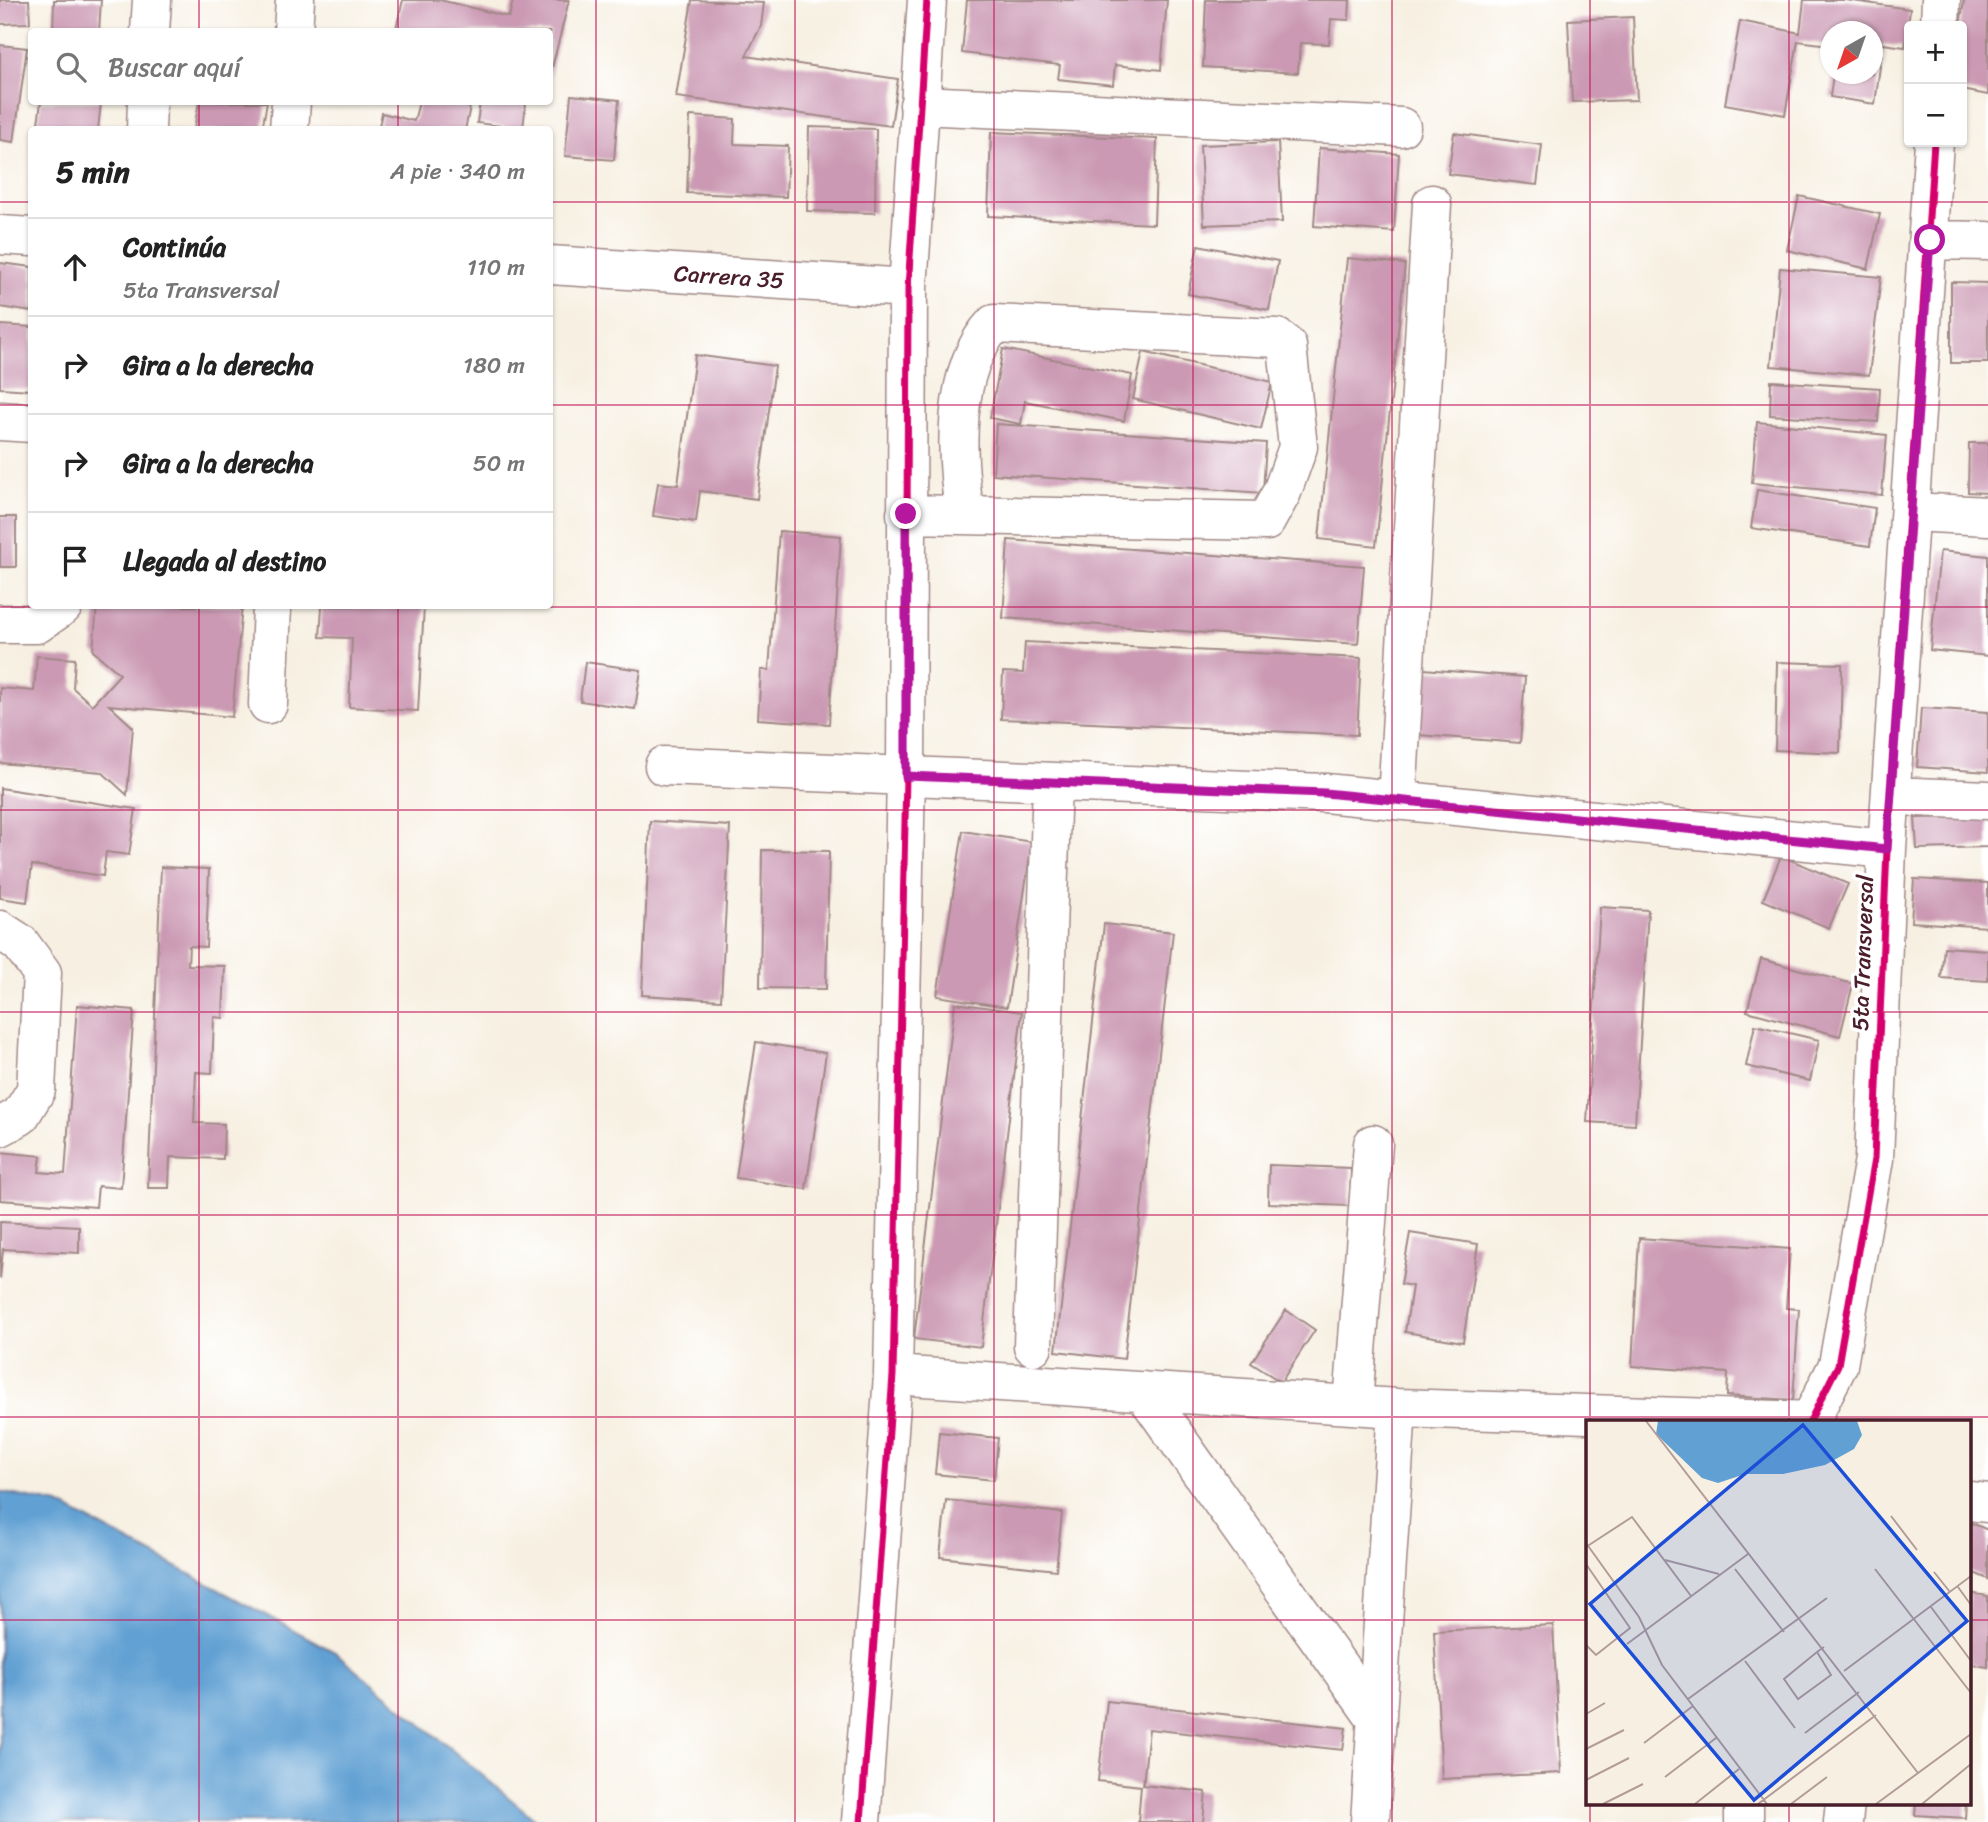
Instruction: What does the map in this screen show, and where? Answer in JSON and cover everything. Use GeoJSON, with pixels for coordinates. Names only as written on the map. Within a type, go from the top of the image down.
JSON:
{"type":"FeatureCollection","features":[{"type":"Feature","properties":{"kind":"street"},"geometry":{"type":"LineString","coordinates":[[150,28],[152,0]]}},
{"type":"Feature","properties":{"kind":"street"},"geometry":{"type":"LineString","coordinates":[[293,28],[295,0]]}},
{"type":"Feature","properties":{"kind":"street"},"geometry":{"type":"LineString","coordinates":[[861,1822],[893,1375],[906,776],[908,288],[926,0]]}},
{"type":"Feature","properties":{"kind":"street"},"geometry":{"type":"LineString","coordinates":[[1940,21],[1941,0]]}},
{"type":"Feature","properties":{"kind":"street"},"geometry":{"type":"LineString","coordinates":[[145,126],[147,105]]}},
{"type":"Feature","properties":{"kind":"street"},"geometry":{"type":"LineString","coordinates":[[289,126],[290,105]]}},
{"type":"Feature","properties":{"kind":"street"},"geometry":{"type":"LineString","coordinates":[[919,105],[1401,127]]}},
{"type":"Feature","properties":{"kind":"street","name":"5ta Transversal"},"geometry":{"type":"LineString","coordinates":[[1812,1420],[1838,1365],[1874,1159],[1887,849],[1930,240],[1934,147]]}},
{"type":"Feature","properties":{"kind":"street"},"geometry":{"type":"LineString","coordinates":[[1396,800],[1432,204]]}},
{"type":"Feature","properties":{"kind":"street"},"geometry":{"type":"LineString","coordinates":[[0,236],[28,237]]}},
{"type":"Feature","properties":{"kind":"street"},"geometry":{"type":"LineString","coordinates":[[1930,240],[1988,241]]}},
{"type":"Feature","properties":{"kind":"street","name":"Carrera 35"},"geometry":{"type":"LineString","coordinates":[[553,265],[908,288]]}},
{"type":"Feature","properties":{"kind":"street"},"geometry":{"type":"LineString","coordinates":[[906,514],[1266,522],[1282,492],[1298,447],[1287,346],[1277,338],[994,324],[978,341],[962,396],[960,484],[965,515]]}},
{"type":"Feature","properties":{"kind":"street"},"geometry":{"type":"LineString","coordinates":[[0,421],[28,424]]}},
{"type":"Feature","properties":{"kind":"street"},"geometry":{"type":"LineString","coordinates":[[1910,512],[1988,516]]}},
{"type":"Feature","properties":{"kind":"street"},"geometry":{"type":"LineString","coordinates":[[0,624],[37,624],[48,619],[59,609]]}},
{"type":"Feature","properties":{"kind":"street"},"geometry":{"type":"LineString","coordinates":[[268,704],[272,609]]}},
{"type":"Feature","properties":{"kind":"street"},"geometry":{"type":"LineString","coordinates":[[664,766],[1325,793],[1887,849]]}},
{"type":"Feature","properties":{"kind":"street"},"geometry":{"type":"LineString","coordinates":[[1033,1346],[1052,782]]}},
{"type":"Feature","properties":{"kind":"street"},"geometry":{"type":"LineString","coordinates":[[1891,796],[1988,800]]}},
{"type":"Feature","properties":{"kind":"street"},"geometry":{"type":"LineString","coordinates":[[0,930],[20,943],[42,973],[36,1090],[20,1116],[0,1127]]}},
{"type":"Feature","properties":{"kind":"street"},"geometry":{"type":"LineString","coordinates":[[1353,1404],[1373,1144]]}},
{"type":"Feature","properties":{"kind":"street"},"geometry":{"type":"LineString","coordinates":[[893,1375],[1397,1408],[1780,1420]]}},
{"type":"Feature","properties":{"kind":"street"},"geometry":{"type":"LineString","coordinates":[[1143,1391],[1377,1720]]}},
{"type":"Feature","properties":{"kind":"street"},"geometry":{"type":"LineString","coordinates":[[1370,1822],[1397,1408]]}},
{"type":"Feature","properties":{"kind":"street"},"geometry":{"type":"LineString","coordinates":[[1970,1501],[1988,1503]]}},
{"type":"Feature","properties":{"kind":"street"},"geometry":{"type":"LineString","coordinates":[[1744,1822],[1745,1804]]}},
{"type":"Feature","properties":{"kind":"street"},"geometry":{"type":"LineString","coordinates":[[1843,1822],[1845,1804]]}},
{"type":"Feature","properties":{"kind":"water"},"geometry":{"type":"Polygon","coordinates":[[[0,1492],[59,1504],[335,1652],[538,1822],[0,1822],[0,1492]]]}},
{"type":"Feature","properties":{"kind":"building"},"geometry":{"type":"Polygon","coordinates":[[[0,0],[29,0],[30,23],[0,24],[0,0]]]}},
{"type":"Feature","properties":{"kind":"building"},"geometry":{"type":"Polygon","coordinates":[[[54,0],[101,0],[99,28],[53,28],[54,0]]]}},
{"type":"Feature","properties":{"kind":"building"},"geometry":{"type":"Polygon","coordinates":[[[403,0],[440,0],[509,17],[513,0],[569,0],[553,64],[553,28],[396,28],[403,0]]]}},
{"type":"Feature","properties":{"kind":"building"},"geometry":{"type":"Polygon","coordinates":[[[692,0],[764,3],[761,26],[746,56],[898,79],[891,126],[676,97],[692,0]]]}},
{"type":"Feature","properties":{"kind":"building"},"geometry":{"type":"Polygon","coordinates":[[[967,0],[1167,0],[1161,70],[1115,65],[1113,85],[1058,79],[1060,65],[962,53],[967,0]]]}},
{"type":"Feature","properties":{"kind":"building"},"geometry":{"type":"Polygon","coordinates":[[[1206,0],[1350,0],[1349,20],[1331,19],[1329,44],[1300,43],[1298,73],[1203,67],[1206,0]]]}},
{"type":"Feature","properties":{"kind":"building"},"geometry":{"type":"Polygon","coordinates":[[[1804,0],[1845,0],[1910,9],[1908,21],[1904,21],[1904,47],[1883,44],[1883,21],[1820,21],[1820,44],[1798,41],[1785,115],[1725,104],[1740,21],[1800,33],[1804,0]]]}},
{"type":"Feature","properties":{"kind":"building"},"geometry":{"type":"Polygon","coordinates":[[[1964,0],[1988,0],[1988,95],[1967,91],[1967,21],[1961,21],[1964,0]]]}},
{"type":"Feature","properties":{"kind":"building"},"geometry":{"type":"Polygon","coordinates":[[[1633,17],[1637,100],[1572,102],[1568,20],[1633,17]]]}},
{"type":"Feature","properties":{"kind":"building"},"geometry":{"type":"Polygon","coordinates":[[[0,45],[27,48],[14,142],[0,140],[0,45]]]}},
{"type":"Feature","properties":{"kind":"building"},"geometry":{"type":"Polygon","coordinates":[[[1832,84],[1878,84],[1875,104],[1830,97],[1832,84]]]}},
{"type":"Feature","properties":{"kind":"building"},"geometry":{"type":"Polygon","coordinates":[[[571,95],[619,100],[614,160],[565,156],[571,95]]]}},
{"type":"Feature","properties":{"kind":"building"},"geometry":{"type":"Polygon","coordinates":[[[41,105],[101,105],[98,126],[38,126],[41,105]]]}},
{"type":"Feature","properties":{"kind":"building"},"geometry":{"type":"Polygon","coordinates":[[[198,105],[266,105],[263,126],[195,126],[198,105]]]}},
{"type":"Feature","properties":{"kind":"building"},"geometry":{"type":"Polygon","coordinates":[[[418,105],[470,107],[466,126],[379,126],[382,113],[414,121],[418,105]]]}},
{"type":"Feature","properties":{"kind":"building"},"geometry":{"type":"Polygon","coordinates":[[[480,105],[526,105],[523,126],[477,123],[480,105]]]}},
{"type":"Feature","properties":{"kind":"building"},"geometry":{"type":"Polygon","coordinates":[[[690,116],[735,119],[734,144],[788,146],[786,197],[687,193],[690,116]]]}},
{"type":"Feature","properties":{"kind":"building"},"geometry":{"type":"Polygon","coordinates":[[[809,127],[876,129],[875,213],[807,211],[809,127]]]}},
{"type":"Feature","properties":{"kind":"building"},"geometry":{"type":"Polygon","coordinates":[[[991,132],[1157,139],[1154,224],[988,216],[991,132]]]}},
{"type":"Feature","properties":{"kind":"building"},"geometry":{"type":"Polygon","coordinates":[[[1454,133],[1542,145],[1537,185],[1448,174],[1454,133]]]}},
{"type":"Feature","properties":{"kind":"building"},"geometry":{"type":"Polygon","coordinates":[[[1278,142],[1282,222],[1204,225],[1200,145],[1278,142]]]}},
{"type":"Feature","properties":{"kind":"building"},"geometry":{"type":"Polygon","coordinates":[[[1319,148],[1399,154],[1394,232],[1314,226],[1319,148]]]}},
{"type":"Feature","properties":{"kind":"building"},"geometry":{"type":"Polygon","coordinates":[[[1799,196],[1880,214],[1868,269],[1787,250],[1799,196]]]}},
{"type":"Feature","properties":{"kind":"building"},"geometry":{"type":"Polygon","coordinates":[[[1198,245],[1278,261],[1269,310],[1188,294],[1198,245]]]}},
{"type":"Feature","properties":{"kind":"building"},"geometry":{"type":"Polygon","coordinates":[[[1347,258],[1405,264],[1376,546],[1319,539],[1347,258]]]}},
{"type":"Feature","properties":{"kind":"building"},"geometry":{"type":"Polygon","coordinates":[[[0,263],[28,266],[28,311],[0,307],[0,263]]]}},
{"type":"Feature","properties":{"kind":"building"},"geometry":{"type":"Polygon","coordinates":[[[1780,268],[1881,277],[1869,375],[1771,366],[1780,268]]]}},
{"type":"Feature","properties":{"kind":"building"},"geometry":{"type":"Polygon","coordinates":[[[1951,282],[1988,283],[1988,363],[1951,363],[1951,282]]]}},
{"type":"Feature","properties":{"kind":"building"},"geometry":{"type":"Polygon","coordinates":[[[0,325],[28,327],[28,390],[0,388],[0,325]]]}},
{"type":"Feature","properties":{"kind":"building"},"geometry":{"type":"Polygon","coordinates":[[[1003,349],[1132,375],[1124,421],[1025,401],[1021,424],[990,418],[1003,349]]]}},
{"type":"Feature","properties":{"kind":"building"},"geometry":{"type":"Polygon","coordinates":[[[1143,352],[1272,382],[1261,429],[1133,399],[1143,352]]]}},
{"type":"Feature","properties":{"kind":"building"},"geometry":{"type":"Polygon","coordinates":[[[695,355],[775,366],[757,499],[700,491],[696,522],[653,516],[658,483],[678,485],[695,355]]]}},
{"type":"Feature","properties":{"kind":"building"},"geometry":{"type":"Polygon","coordinates":[[[1771,381],[1880,388],[1878,422],[1770,415],[1771,381]]]}},
{"type":"Feature","properties":{"kind":"building"},"geometry":{"type":"Polygon","coordinates":[[[1757,422],[1887,435],[1882,495],[1752,483],[1757,422]]]}},
{"type":"Feature","properties":{"kind":"building"},"geometry":{"type":"Polygon","coordinates":[[[996,424],[1266,443],[1263,493],[993,474],[996,424]]]}},
{"type":"Feature","properties":{"kind":"building"},"geometry":{"type":"Polygon","coordinates":[[[1969,443],[1988,443],[1988,493],[1968,492],[1969,443]]]}},
{"type":"Feature","properties":{"kind":"building"},"geometry":{"type":"Polygon","coordinates":[[[1757,490],[1875,508],[1870,546],[1751,528],[1757,490]]]}},
{"type":"Feature","properties":{"kind":"building"},"geometry":{"type":"Polygon","coordinates":[[[0,517],[16,517],[16,567],[0,567],[0,517]]]}},
{"type":"Feature","properties":{"kind":"building"},"geometry":{"type":"Polygon","coordinates":[[[779,531],[841,536],[829,724],[758,719],[761,670],[769,670],[779,531]]]}},
{"type":"Feature","properties":{"kind":"building"},"geometry":{"type":"Polygon","coordinates":[[[1008,540],[1364,566],[1358,644],[1003,618],[1008,540]]]}},
{"type":"Feature","properties":{"kind":"building"},"geometry":{"type":"Polygon","coordinates":[[[1940,551],[1988,556],[1988,656],[1930,650],[1940,551]]]}},
{"type":"Feature","properties":{"kind":"building"},"geometry":{"type":"Polygon","coordinates":[[[97,609],[242,609],[232,717],[109,705],[133,727],[127,795],[102,772],[0,763],[0,688],[34,691],[37,656],[75,659],[73,688],[92,705],[120,674],[93,651],[97,609]]]}},
{"type":"Feature","properties":{"kind":"building"},"geometry":{"type":"Polygon","coordinates":[[[322,609],[424,609],[418,711],[349,707],[352,638],[320,637],[322,609]]]}},
{"type":"Feature","properties":{"kind":"building"},"geometry":{"type":"Polygon","coordinates":[[[1025,642],[1361,658],[1357,735],[1001,719],[1003,672],[1023,673],[1025,642]]]}},
{"type":"Feature","properties":{"kind":"building"},"geometry":{"type":"Polygon","coordinates":[[[585,662],[641,670],[635,709],[580,701],[585,662]]]}},
{"type":"Feature","properties":{"kind":"building"},"geometry":{"type":"Polygon","coordinates":[[[1777,662],[1842,664],[1840,753],[1775,750],[1777,662]]]}},
{"type":"Feature","properties":{"kind":"building"},"geometry":{"type":"Polygon","coordinates":[[[1423,669],[1525,677],[1520,743],[1419,735],[1423,669]]]}},
{"type":"Feature","properties":{"kind":"building"},"geometry":{"type":"Polygon","coordinates":[[[1921,708],[1988,712],[1988,772],[1917,767],[1921,708]]]}},
{"type":"Feature","properties":{"kind":"building"},"geometry":{"type":"Polygon","coordinates":[[[0,788],[136,809],[129,855],[106,852],[103,876],[32,865],[27,902],[0,898],[0,788]]]}},
{"type":"Feature","properties":{"kind":"building"},"geometry":{"type":"Polygon","coordinates":[[[1988,816],[1988,847],[1917,849],[1915,818],[1988,816]]]}},
{"type":"Feature","properties":{"kind":"building"},"geometry":{"type":"Polygon","coordinates":[[[650,821],[730,826],[721,1000],[642,995],[650,821]]]}},
{"type":"Feature","properties":{"kind":"building"},"geometry":{"type":"Polygon","coordinates":[[[963,831],[1032,842],[1007,1007],[937,996],[963,831]]]}},
{"type":"Feature","properties":{"kind":"building"},"geometry":{"type":"Polygon","coordinates":[[[762,850],[829,851],[826,989],[760,988],[762,850]]]}},
{"type":"Feature","properties":{"kind":"building"},"geometry":{"type":"Polygon","coordinates":[[[1781,856],[1848,884],[1829,928],[1763,900],[1781,856]]]}},
{"type":"Feature","properties":{"kind":"building"},"geometry":{"type":"Polygon","coordinates":[[[161,867],[209,869],[206,947],[189,946],[188,965],[225,966],[223,1018],[214,1017],[212,1073],[196,1072],[194,1123],[224,1124],[223,1159],[170,1157],[169,1188],[148,1188],[161,867]]]}},
{"type":"Feature","properties":{"kind":"building"},"geometry":{"type":"Polygon","coordinates":[[[1914,879],[1988,883],[1988,927],[1911,922],[1914,879]]]}},
{"type":"Feature","properties":{"kind":"building"},"geometry":{"type":"Polygon","coordinates":[[[1600,907],[1648,910],[1635,1125],[1587,1122],[1600,907]]]}},
{"type":"Feature","properties":{"kind":"building"},"geometry":{"type":"Polygon","coordinates":[[[1104,924],[1173,932],[1124,1359],[1056,1351],[1104,924]]]}},
{"type":"Feature","properties":{"kind":"building"},"geometry":{"type":"Polygon","coordinates":[[[1944,947],[1988,950],[1988,981],[1941,978],[1944,947]]]}},
{"type":"Feature","properties":{"kind":"building"},"geometry":{"type":"Polygon","coordinates":[[[1761,959],[1853,984],[1840,1036],[1747,1011],[1761,959]]]}},
{"type":"Feature","properties":{"kind":"building"},"geometry":{"type":"Polygon","coordinates":[[[955,1003],[1022,1012],[981,1347],[914,1339],[955,1003]]]}},
{"type":"Feature","properties":{"kind":"building"},"geometry":{"type":"Polygon","coordinates":[[[77,1005],[134,1010],[121,1188],[98,1186],[96,1207],[0,1200],[0,1152],[41,1156],[39,1172],[65,1174],[77,1005]]]}},
{"type":"Feature","properties":{"kind":"building"},"geometry":{"type":"Polygon","coordinates":[[[1755,1025],[1819,1040],[1810,1081],[1746,1066],[1755,1025]]]}},
{"type":"Feature","properties":{"kind":"building"},"geometry":{"type":"Polygon","coordinates":[[[756,1042],[826,1053],[806,1189],[736,1178],[756,1042]]]}},
{"type":"Feature","properties":{"kind":"building"},"geometry":{"type":"Polygon","coordinates":[[[1269,1165],[1351,1168],[1350,1206],[1268,1203],[1269,1165]]]}},
{"type":"Feature","properties":{"kind":"building"},"geometry":{"type":"Polygon","coordinates":[[[0,1222],[79,1226],[79,1253],[3,1249],[0,1279],[0,1222]]]}},
{"type":"Feature","properties":{"kind":"building"},"geometry":{"type":"Polygon","coordinates":[[[1410,1233],[1478,1244],[1463,1342],[1405,1332],[1412,1286],[1401,1284],[1410,1233]]]}},
{"type":"Feature","properties":{"kind":"building"},"geometry":{"type":"Polygon","coordinates":[[[1639,1238],[1790,1249],[1786,1308],[1799,1309],[1793,1400],[1727,1396],[1728,1373],[1632,1366],[1639,1238]]]}},
{"type":"Feature","properties":{"kind":"building"},"geometry":{"type":"Polygon","coordinates":[[[1286,1310],[1315,1330],[1281,1382],[1251,1363],[1286,1310]]]}},
{"type":"Feature","properties":{"kind":"building"},"geometry":{"type":"Polygon","coordinates":[[[939,1432],[998,1438],[994,1480],[935,1474],[939,1432]]]}},
{"type":"Feature","properties":{"kind":"building"},"geometry":{"type":"Polygon","coordinates":[[[946,1500],[1062,1513],[1056,1570],[940,1557],[946,1500]]]}},
{"type":"Feature","properties":{"kind":"building"},"geometry":{"type":"Polygon","coordinates":[[[1970,1522],[1988,1530],[1988,1579],[1970,1571],[1970,1522]]]}},
{"type":"Feature","properties":{"kind":"building"},"geometry":{"type":"Polygon","coordinates":[[[1970,1593],[1988,1596],[1988,1667],[1970,1664],[1970,1593]]]}},
{"type":"Feature","properties":{"kind":"building"},"geometry":{"type":"Polygon","coordinates":[[[1553,1625],[1561,1773],[1442,1779],[1434,1631],[1553,1625]]]}},
{"type":"Feature","properties":{"kind":"building"},"geometry":{"type":"Polygon","coordinates":[[[1107,1701],[1346,1728],[1343,1750],[1149,1729],[1143,1785],[1206,1792],[1203,1822],[1138,1822],[1141,1786],[1098,1781],[1107,1701]]]}},
{"type":"Feature","properties":{"kind":"building"},"geometry":{"type":"Polygon","coordinates":[[[1916,1804],[1966,1804],[1965,1818],[1915,1815],[1916,1804]]]}},
{"type":"Feature","properties":{"kind":"cycle path"},"geometry":{"type":"LineString","coordinates":[[861,1822],[893,1375],[906,776],[908,288],[927,0]]}},
{"type":"Feature","properties":{"kind":"cycle path"},"geometry":{"type":"LineString","coordinates":[[1810,1420],[1838,1365],[1874,1159],[1887,849],[1934,147]]}},
{"type":"Feature","properties":{"kind":"route"},"geometry":{"type":"LineString","coordinates":[[906,514],[906,776],[1325,793],[1887,849],[1930,240]]}}]}
